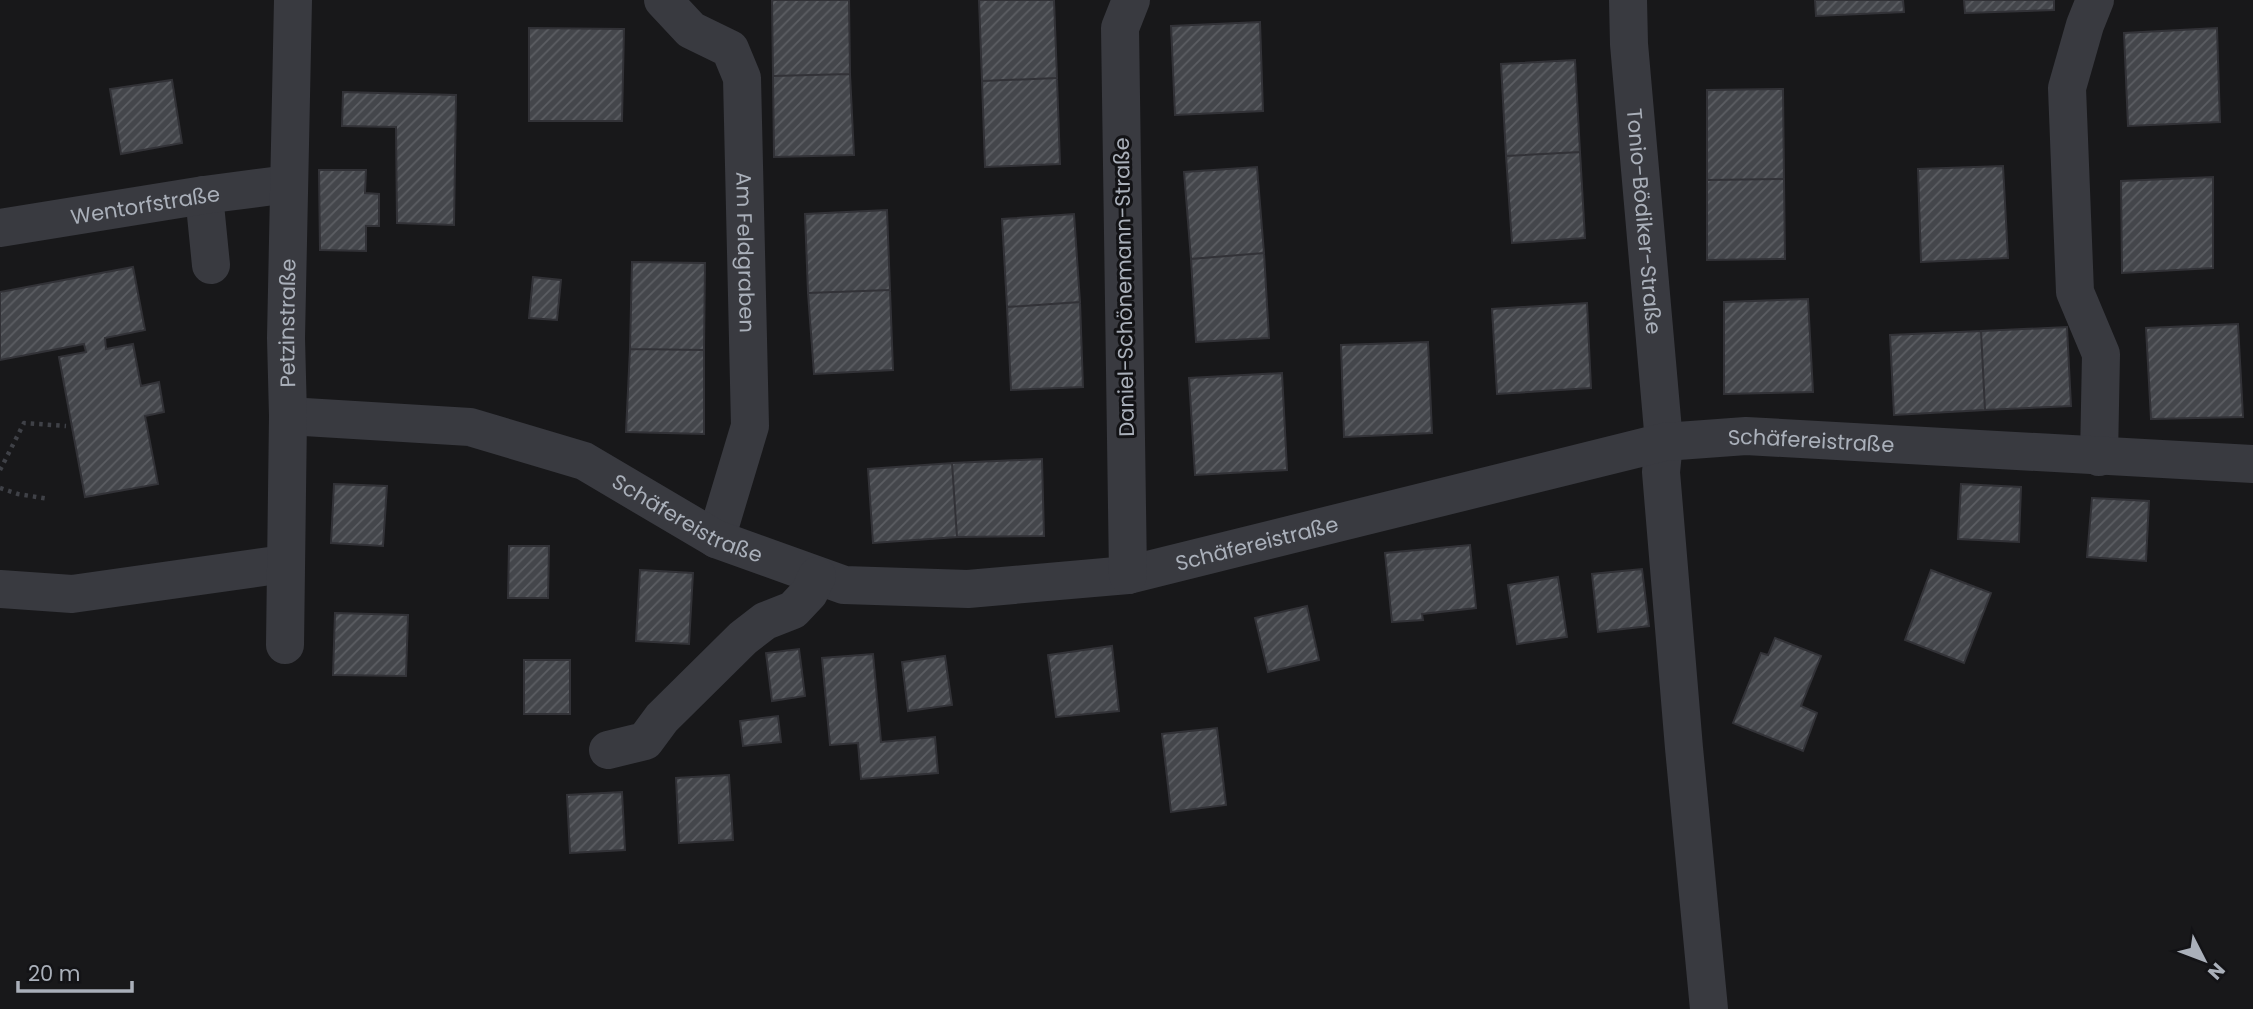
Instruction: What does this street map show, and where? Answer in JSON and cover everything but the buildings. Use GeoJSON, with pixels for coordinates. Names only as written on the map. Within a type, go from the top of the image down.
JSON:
{"type":"FeatureCollection","features":[{"type":"Feature","properties":{"kind":"street","name":"Petzinstraße"},"geometry":{"type":"LineString","coordinates":[[285,645],[288,416],[276,335],[289,184],[293,0]]}},
{"type":"Feature","properties":{"kind":"street","name":"Am Feldgraben"},"geometry":{"type":"LineString","coordinates":[[663,0],[691,30],[730,49],[742,78],[750,426],[716,539]]}},
{"type":"Feature","properties":{"kind":"street","name":"Daniel-Schönemann-Straße"},"geometry":{"type":"LineString","coordinates":[[1128,575],[1120,28],[1130,0]]}},
{"type":"Feature","properties":{"kind":"street","name":"Tonio-Bödiker-Straße"},"geometry":{"type":"LineString","coordinates":[[1628,0],[1629,44],[1664,442],[1661,472],[1709,1009]]}},
{"type":"Feature","properties":{"kind":"street"},"geometry":{"type":"LineString","coordinates":[[2095,0],[2067,88],[2075,292],[2101,354],[2099,457]]}},
{"type":"Feature","properties":{"kind":"street","name":"Wentorfstraße"},"geometry":{"type":"LineString","coordinates":[[0,228],[289,184]]}},
{"type":"Feature","properties":{"kind":"street"},"geometry":{"type":"LineString","coordinates":[[204,195],[211,265]]}},
{"type":"Feature","properties":{"kind":"street","name":"Schäfereistraße"},"geometry":{"type":"LineString","coordinates":[[288,416],[470,427],[583,461],[716,539],[844,585],[968,589],[1128,575],[1664,442],[1745,436],[2253,464]]}},
{"type":"Feature","properties":{"kind":"street"},"geometry":{"type":"LineString","coordinates":[[0,589],[72,594],[200,565],[285,564]]}},
{"type":"Feature","properties":{"kind":"street"},"geometry":{"type":"LineString","coordinates":[[608,750],[645,741],[662,718],[743,638],[765,621],[793,610],[809,593],[817,576]]}},
{"type":"Feature","properties":{"kind":"path"},"geometry":{"type":"LineString","coordinates":[[0,470],[24,423],[66,426]]}},
{"type":"Feature","properties":{"kind":"path"},"geometry":{"type":"LineString","coordinates":[[0,488],[49,499]]}}]}
